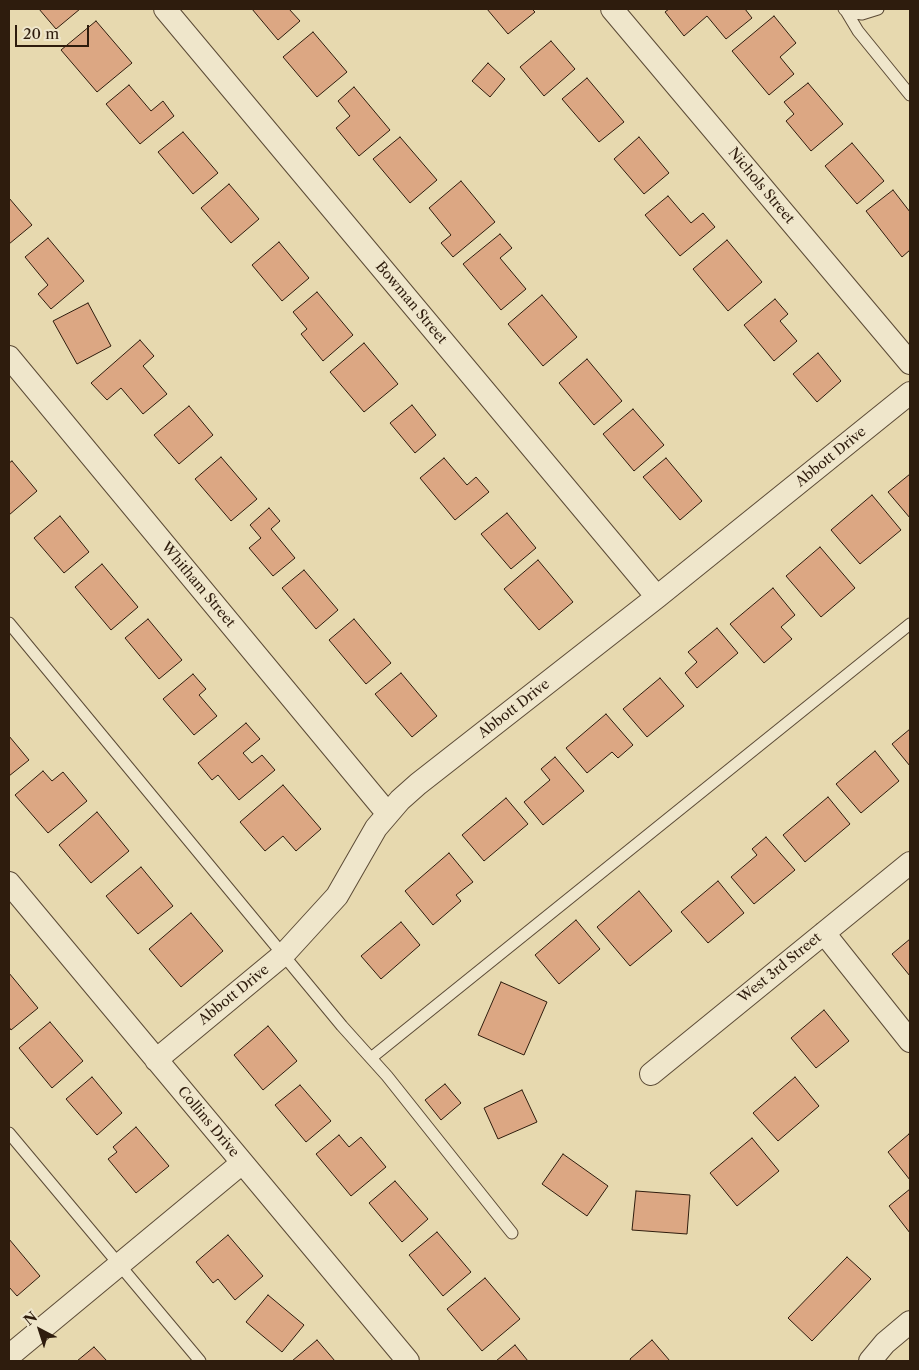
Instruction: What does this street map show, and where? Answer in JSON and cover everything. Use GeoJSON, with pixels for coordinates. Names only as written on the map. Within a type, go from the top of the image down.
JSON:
{"type":"FeatureCollection","features":[{"type":"Feature","properties":{"kind":"street","name":"Bowman Street"},"geometry":{"type":"LineString","coordinates":[[164,9],[657,597]]}},
{"type":"Feature","properties":{"kind":"street","name":"Nichols Street"},"geometry":{"type":"LineString","coordinates":[[612,9],[910,363]]}},
{"type":"Feature","properties":{"kind":"street","name":"Whitham Street"},"geometry":{"type":"LineString","coordinates":[[9,357],[388,814]]}},
{"type":"Feature","properties":{"kind":"street","name":"Abbott Drive"},"geometry":{"type":"LineString","coordinates":[[156,1060],[284,954],[337,896],[376,828],[418,784],[657,597],[910,393]]}},
{"type":"Feature","properties":{"kind":"street","name":"West 3rd Street"},"geometry":{"type":"LineString","coordinates":[[651,1074],[910,864]]}},
{"type":"Feature","properties":{"kind":"street","name":"Collins Drive"},"geometry":{"type":"LineString","coordinates":[[9,883],[408,1361]]}},
{"type":"Feature","properties":{"kind":"street"},"geometry":{"type":"LineString","coordinates":[[824,933],[910,1040]]}},
{"type":"Feature","properties":{"kind":"street"},"geometry":{"type":"LineString","coordinates":[[9,1356],[242,1162]]}},
{"type":"Feature","properties":{"kind":"street"},"geometry":{"type":"LineString","coordinates":[[870,1361],[885,1343],[910,1322]]}},
{"type":"Feature","properties":{"kind":"lane"},"geometry":{"type":"LineString","coordinates":[[845,10],[862,14],[878,9]]}},
{"type":"Feature","properties":{"kind":"lane"},"geometry":{"type":"LineString","coordinates":[[845,10],[858,31],[910,95]]}},
{"type":"Feature","properties":{"kind":"lane"},"geometry":{"type":"LineString","coordinates":[[9,623],[371,1058],[512,1233]]}},
{"type":"Feature","properties":{"kind":"lane"},"geometry":{"type":"LineString","coordinates":[[371,1058],[910,624]]}},
{"type":"Feature","properties":{"kind":"lane"},"geometry":{"type":"LineString","coordinates":[[9,1133],[200,1361]]}},
{"type":"Feature","properties":{"kind":"building"},"geometry":{"type":"Polygon","coordinates":[[[39,9],[80,9],[56,29],[39,9]]]}},
{"type":"Feature","properties":{"kind":"building"},"geometry":{"type":"Polygon","coordinates":[[[252,9],[289,9],[300,21],[278,40],[252,9]]]}},
{"type":"Feature","properties":{"kind":"building"},"geometry":{"type":"Polygon","coordinates":[[[487,9],[532,9],[535,12],[508,34],[487,9]]]}},
{"type":"Feature","properties":{"kind":"building"},"geometry":{"type":"Polygon","coordinates":[[[669,9],[745,9],[752,18],[726,39],[707,16],[684,36],[665,12],[669,9]]]}},
{"type":"Feature","properties":{"kind":"building"},"geometry":{"type":"Polygon","coordinates":[[[774,16],[796,43],[780,57],[794,74],[769,95],[732,51],[774,16]]]}},
{"type":"Feature","properties":{"kind":"building"},"geometry":{"type":"Polygon","coordinates":[[[96,21],[132,63],[97,92],[61,50],[96,21]]]}},
{"type":"Feature","properties":{"kind":"building"},"geometry":{"type":"Polygon","coordinates":[[[313,32],[347,72],[317,97],[283,57],[313,32]]]}},
{"type":"Feature","properties":{"kind":"building"},"geometry":{"type":"Polygon","coordinates":[[[551,41],[575,69],[544,96],[520,67],[551,41]]]}},
{"type":"Feature","properties":{"kind":"building"},"geometry":{"type":"Polygon","coordinates":[[[488,63],[505,79],[490,97],[472,81],[488,63]]]}},
{"type":"Feature","properties":{"kind":"building"},"geometry":{"type":"Polygon","coordinates":[[[587,78],[624,122],[599,142],[562,99],[587,78]]]}},
{"type":"Feature","properties":{"kind":"building"},"geometry":{"type":"Polygon","coordinates":[[[808,83],[843,124],[811,151],[786,121],[794,114],[784,102],[808,83]]]}},
{"type":"Feature","properties":{"kind":"building"},"geometry":{"type":"Polygon","coordinates":[[[129,85],[151,111],[163,101],[174,116],[140,144],[106,104],[129,85]]]}},
{"type":"Feature","properties":{"kind":"building"},"geometry":{"type":"Polygon","coordinates":[[[354,87],[390,130],[359,156],[336,128],[350,116],[338,101],[354,87]]]}},
{"type":"Feature","properties":{"kind":"building"},"geometry":{"type":"Polygon","coordinates":[[[183,132],[218,173],[193,194],[158,152],[183,132]]]}},
{"type":"Feature","properties":{"kind":"building"},"geometry":{"type":"Polygon","coordinates":[[[400,137],[437,180],[410,203],[373,159],[400,137]]]}},
{"type":"Feature","properties":{"kind":"building"},"geometry":{"type":"Polygon","coordinates":[[[639,137],[669,173],[644,194],[614,159],[639,137]]]}},
{"type":"Feature","properties":{"kind":"building"},"geometry":{"type":"Polygon","coordinates":[[[852,143],[884,181],[857,204],[825,166],[852,143]]]}},
{"type":"Feature","properties":{"kind":"building"},"geometry":{"type":"Polygon","coordinates":[[[461,181],[495,222],[453,257],[441,243],[451,235],[429,208],[461,181]]]}},
{"type":"Feature","properties":{"kind":"building"},"geometry":{"type":"Polygon","coordinates":[[[229,184],[259,219],[231,243],[201,208],[229,184]]]}},
{"type":"Feature","properties":{"kind":"building"},"geometry":{"type":"Polygon","coordinates":[[[893,190],[910,212],[910,250],[902,257],[866,211],[893,190]]]}},
{"type":"Feature","properties":{"kind":"building"},"geometry":{"type":"Polygon","coordinates":[[[668,196],[691,223],[703,213],[715,227],[680,256],[645,215],[668,196]]]}},
{"type":"Feature","properties":{"kind":"building"},"geometry":{"type":"Polygon","coordinates":[[[9,198],[32,225],[9,244],[9,198]]]}},
{"type":"Feature","properties":{"kind":"building"},"geometry":{"type":"Polygon","coordinates":[[[500,234],[512,248],[500,258],[526,289],[501,310],[463,264],[500,234]]]}},
{"type":"Feature","properties":{"kind":"building"},"geometry":{"type":"Polygon","coordinates":[[[48,238],[84,281],[51,309],[38,294],[48,285],[25,257],[48,238]]]}},
{"type":"Feature","properties":{"kind":"building"},"geometry":{"type":"Polygon","coordinates":[[[727,240],[762,282],[728,311],[693,269],[727,240]]]}},
{"type":"Feature","properties":{"kind":"building"},"geometry":{"type":"Polygon","coordinates":[[[279,242],[309,278],[282,301],[252,265],[279,242]]]}},
{"type":"Feature","properties":{"kind":"building"},"geometry":{"type":"Polygon","coordinates":[[[317,292],[353,335],[323,361],[301,334],[307,329],[293,312],[317,292]]]}},
{"type":"Feature","properties":{"kind":"building"},"geometry":{"type":"Polygon","coordinates":[[[542,295],[577,337],[543,366],[508,324],[542,295]]]}},
{"type":"Feature","properties":{"kind":"building"},"geometry":{"type":"Polygon","coordinates":[[[775,299],[788,314],[780,321],[797,341],[774,361],[744,325],[775,299]]]}},
{"type":"Feature","properties":{"kind":"building"},"geometry":{"type":"Polygon","coordinates":[[[88,303],[111,346],[77,364],[53,321],[88,303]]]}},
{"type":"Feature","properties":{"kind":"building"},"geometry":{"type":"Polygon","coordinates":[[[140,340],[154,356],[143,366],[167,394],[143,414],[121,388],[107,400],[91,383],[140,340]]]}},
{"type":"Feature","properties":{"kind":"building"},"geometry":{"type":"Polygon","coordinates":[[[364,343],[398,384],[364,412],[330,372],[364,343]]]}},
{"type":"Feature","properties":{"kind":"building"},"geometry":{"type":"Polygon","coordinates":[[[818,353],[841,381],[817,402],[793,374],[818,353]]]}},
{"type":"Feature","properties":{"kind":"building"},"geometry":{"type":"Polygon","coordinates":[[[587,359],[622,401],[594,425],[559,383],[587,359]]]}},
{"type":"Feature","properties":{"kind":"building"},"geometry":{"type":"Polygon","coordinates":[[[412,405],[436,435],[415,453],[390,423],[412,405]]]}},
{"type":"Feature","properties":{"kind":"building"},"geometry":{"type":"Polygon","coordinates":[[[189,406],[213,435],[179,464],[154,435],[189,406]]]}},
{"type":"Feature","properties":{"kind":"building"},"geometry":{"type":"Polygon","coordinates":[[[633,409],[664,445],[634,471],[603,434],[633,409]]]}},
{"type":"Feature","properties":{"kind":"building"},"geometry":{"type":"Polygon","coordinates":[[[221,457],[257,499],[231,521],[195,479],[221,457]]]}},
{"type":"Feature","properties":{"kind":"building"},"geometry":{"type":"Polygon","coordinates":[[[444,458],[467,485],[476,477],[489,492],[455,520],[420,478],[444,458]]]}},
{"type":"Feature","properties":{"kind":"building"},"geometry":{"type":"Polygon","coordinates":[[[666,458],[702,501],[680,520],[643,477],[666,458]]]}},
{"type":"Feature","properties":{"kind":"building"},"geometry":{"type":"Polygon","coordinates":[[[12,461],[37,491],[9,515],[9,463],[12,461]]]}},
{"type":"Feature","properties":{"kind":"building"},"geometry":{"type":"Polygon","coordinates":[[[910,474],[910,518],[888,492],[910,474]]]}},
{"type":"Feature","properties":{"kind":"building"},"geometry":{"type":"Polygon","coordinates":[[[872,495],[901,530],[860,564],[831,530],[872,495]]]}},
{"type":"Feature","properties":{"kind":"building"},"geometry":{"type":"Polygon","coordinates":[[[269,508],[280,521],[271,529],[295,558],[273,576],[249,548],[261,538],[250,525],[269,508]]]}},
{"type":"Feature","properties":{"kind":"building"},"geometry":{"type":"Polygon","coordinates":[[[507,513],[536,548],[511,569],[481,534],[507,513]]]}},
{"type":"Feature","properties":{"kind":"building"},"geometry":{"type":"Polygon","coordinates":[[[60,516],[89,552],[64,573],[34,538],[60,516]]]}},
{"type":"Feature","properties":{"kind":"building"},"geometry":{"type":"Polygon","coordinates":[[[820,547],[855,588],[821,617],[786,576],[820,547]]]}},
{"type":"Feature","properties":{"kind":"building"},"geometry":{"type":"Polygon","coordinates":[[[538,560],[573,602],[539,630],[504,589],[538,560]]]}},
{"type":"Feature","properties":{"kind":"building"},"geometry":{"type":"Polygon","coordinates":[[[102,564],[138,607],[111,630],[75,587],[102,564]]]}},
{"type":"Feature","properties":{"kind":"building"},"geometry":{"type":"Polygon","coordinates":[[[304,570],[338,610],[316,629],[282,588],[304,570]]]}},
{"type":"Feature","properties":{"kind":"building"},"geometry":{"type":"Polygon","coordinates":[[[773,588],[795,615],[781,627],[792,639],[764,663],[730,624],[773,588]]]}},
{"type":"Feature","properties":{"kind":"building"},"geometry":{"type":"Polygon","coordinates":[[[148,619],[182,660],[159,679],[125,638],[148,619]]]}},
{"type":"Feature","properties":{"kind":"building"},"geometry":{"type":"Polygon","coordinates":[[[354,619],[391,663],[366,684],[329,640],[354,619]]]}},
{"type":"Feature","properties":{"kind":"building"},"geometry":{"type":"Polygon","coordinates":[[[717,628],[738,653],[697,688],[685,673],[697,662],[688,652],[717,628]]]}},
{"type":"Feature","properties":{"kind":"building"},"geometry":{"type":"Polygon","coordinates":[[[401,673],[437,716],[412,737],[375,694],[401,673]]]}},
{"type":"Feature","properties":{"kind":"building"},"geometry":{"type":"Polygon","coordinates":[[[193,674],[206,689],[199,695],[217,716],[194,735],[163,699],[193,674]]]}},
{"type":"Feature","properties":{"kind":"building"},"geometry":{"type":"Polygon","coordinates":[[[660,678],[684,706],[647,737],[623,709],[660,678]]]}},
{"type":"Feature","properties":{"kind":"building"},"geometry":{"type":"Polygon","coordinates":[[[606,714],[633,745],[618,758],[612,752],[587,773],[566,748],[606,714]]]}},
{"type":"Feature","properties":{"kind":"building"},"geometry":{"type":"Polygon","coordinates":[[[246,723],[260,739],[243,753],[252,763],[262,755],[275,770],[239,800],[218,775],[212,780],[198,763],[246,723]]]}},
{"type":"Feature","properties":{"kind":"building"},"geometry":{"type":"Polygon","coordinates":[[[910,729],[910,766],[892,744],[910,729]]]}},
{"type":"Feature","properties":{"kind":"building"},"geometry":{"type":"Polygon","coordinates":[[[9,736],[29,760],[9,776],[9,736]]]}},
{"type":"Feature","properties":{"kind":"building"},"geometry":{"type":"Polygon","coordinates":[[[875,751],[899,781],[861,813],[836,784],[875,751]]]}},
{"type":"Feature","properties":{"kind":"building"},"geometry":{"type":"Polygon","coordinates":[[[555,757],[584,791],[543,825],[524,802],[550,780],[541,769],[555,757]]]}},
{"type":"Feature","properties":{"kind":"building"},"geometry":{"type":"Polygon","coordinates":[[[43,771],[52,781],[63,772],[87,801],[48,833],[15,795],[43,771]]]}},
{"type":"Feature","properties":{"kind":"building"},"geometry":{"type":"Polygon","coordinates":[[[283,785],[321,829],[296,851],[283,836],[265,851],[240,822],[283,785]]]}},
{"type":"Feature","properties":{"kind":"building"},"geometry":{"type":"Polygon","coordinates":[[[828,797],[850,824],[805,862],[783,835],[828,797]]]}},
{"type":"Feature","properties":{"kind":"building"},"geometry":{"type":"Polygon","coordinates":[[[506,798],[528,824],[484,861],[462,835],[506,798]]]}},
{"type":"Feature","properties":{"kind":"building"},"geometry":{"type":"Polygon","coordinates":[[[97,812],[129,851],[91,883],[59,845],[97,812]]]}},
{"type":"Feature","properties":{"kind":"building"},"geometry":{"type":"Polygon","coordinates":[[[766,837],[795,870],[754,904],[731,877],[757,855],[752,849],[766,837]]]}},
{"type":"Feature","properties":{"kind":"building"},"geometry":{"type":"Polygon","coordinates":[[[449,853],[473,882],[456,895],[461,901],[433,925],[405,891],[449,853]]]}},
{"type":"Feature","properties":{"kind":"building"},"geometry":{"type":"Polygon","coordinates":[[[141,867],[173,906],[138,934],[106,896],[141,867]]]}},
{"type":"Feature","properties":{"kind":"building"},"geometry":{"type":"Polygon","coordinates":[[[718,881],[744,913],[708,943],[681,912],[718,881]]]}},
{"type":"Feature","properties":{"kind":"building"},"geometry":{"type":"Polygon","coordinates":[[[639,891],[672,931],[630,966],[597,927],[639,891]]]}},
{"type":"Feature","properties":{"kind":"building"},"geometry":{"type":"Polygon","coordinates":[[[191,913],[223,951],[181,987],[149,949],[191,913]]]}},
{"type":"Feature","properties":{"kind":"building"},"geometry":{"type":"Polygon","coordinates":[[[576,920],[600,949],[559,984],[535,955],[576,920]]]}},
{"type":"Feature","properties":{"kind":"building"},"geometry":{"type":"Polygon","coordinates":[[[401,922],[420,945],[381,979],[361,956],[401,922]]]}},
{"type":"Feature","properties":{"kind":"building"},"geometry":{"type":"Polygon","coordinates":[[[910,939],[910,976],[892,954],[910,939]]]}},
{"type":"Feature","properties":{"kind":"building"},"geometry":{"type":"Polygon","coordinates":[[[9,973],[38,1008],[11,1030],[9,1027],[9,973]]]}},
{"type":"Feature","properties":{"kind":"building"},"geometry":{"type":"Polygon","coordinates":[[[501,982],[547,1002],[524,1055],[478,1035],[501,982]]]}},
{"type":"Feature","properties":{"kind":"building"},"geometry":{"type":"Polygon","coordinates":[[[824,1010],[849,1041],[816,1068],[791,1038],[824,1010]]]}},
{"type":"Feature","properties":{"kind":"building"},"geometry":{"type":"Polygon","coordinates":[[[50,1022],[83,1061],[52,1088],[19,1048],[50,1022]]]}},
{"type":"Feature","properties":{"kind":"building"},"geometry":{"type":"Polygon","coordinates":[[[268,1026],[297,1061],[263,1090],[234,1055],[268,1026]]]}},
{"type":"Feature","properties":{"kind":"building"},"geometry":{"type":"Polygon","coordinates":[[[92,1077],[122,1113],[97,1135],[66,1099],[92,1077]]]}},
{"type":"Feature","properties":{"kind":"building"},"geometry":{"type":"Polygon","coordinates":[[[795,1077],[819,1106],[778,1141],[753,1113],[795,1077]]]}},
{"type":"Feature","properties":{"kind":"building"},"geometry":{"type":"Polygon","coordinates":[[[445,1084],[461,1103],[441,1120],[425,1100],[445,1084]]]}},
{"type":"Feature","properties":{"kind":"building"},"geometry":{"type":"Polygon","coordinates":[[[300,1085],[331,1121],[306,1142],[275,1105],[300,1085]]]}},
{"type":"Feature","properties":{"kind":"building"},"geometry":{"type":"Polygon","coordinates":[[[522,1090],[537,1122],[498,1139],[484,1108],[522,1090]]]}},
{"type":"Feature","properties":{"kind":"building"},"geometry":{"type":"Polygon","coordinates":[[[136,1127],[169,1166],[136,1193],[108,1159],[117,1152],[113,1147],[136,1127]]]}},
{"type":"Feature","properties":{"kind":"building"},"geometry":{"type":"Polygon","coordinates":[[[909,1134],[910,1136],[910,1180],[888,1152],[909,1134]]]}},
{"type":"Feature","properties":{"kind":"building"},"geometry":{"type":"Polygon","coordinates":[[[339,1135],[349,1147],[361,1137],[386,1167],[351,1196],[316,1154],[339,1135]]]}},
{"type":"Feature","properties":{"kind":"building"},"geometry":{"type":"Polygon","coordinates":[[[752,1138],[779,1171],[737,1206],[710,1173],[752,1138]]]}},
{"type":"Feature","properties":{"kind":"building"},"geometry":{"type":"Polygon","coordinates":[[[563,1154],[608,1186],[587,1216],[542,1184],[563,1154]]]}},
{"type":"Feature","properties":{"kind":"building"},"geometry":{"type":"Polygon","coordinates":[[[395,1181],[428,1219],[402,1242],[369,1203],[395,1181]]]}},
{"type":"Feature","properties":{"kind":"building"},"geometry":{"type":"Polygon","coordinates":[[[910,1189],[910,1233],[889,1206],[910,1189]]]}},
{"type":"Feature","properties":{"kind":"building"},"geometry":{"type":"Polygon","coordinates":[[[636,1191],[690,1195],[687,1234],[632,1230],[636,1191]]]}},
{"type":"Feature","properties":{"kind":"building"},"geometry":{"type":"Polygon","coordinates":[[[437,1232],[471,1272],[443,1296],[409,1255],[437,1232]]]}},
{"type":"Feature","properties":{"kind":"building"},"geometry":{"type":"Polygon","coordinates":[[[228,1235],[263,1276],[235,1300],[218,1279],[213,1283],[196,1262],[228,1235]]]}},
{"type":"Feature","properties":{"kind":"building"},"geometry":{"type":"Polygon","coordinates":[[[9,1239],[40,1276],[17,1296],[9,1287],[9,1239]]]}},
{"type":"Feature","properties":{"kind":"building"},"geometry":{"type":"Polygon","coordinates":[[[847,1257],[871,1279],[812,1341],[788,1318],[847,1257]]]}},
{"type":"Feature","properties":{"kind":"building"},"geometry":{"type":"Polygon","coordinates":[[[485,1278],[520,1319],[482,1351],[447,1309],[485,1278]]]}},
{"type":"Feature","properties":{"kind":"building"},"geometry":{"type":"Polygon","coordinates":[[[268,1295],[304,1325],[282,1352],[246,1322],[268,1295]]]}},
{"type":"Feature","properties":{"kind":"building"},"geometry":{"type":"Polygon","coordinates":[[[317,1340],[335,1361],[292,1361],[317,1340]]]}},
{"type":"Feature","properties":{"kind":"building"},"geometry":{"type":"Polygon","coordinates":[[[652,1340],[670,1361],[631,1361],[630,1359],[652,1340]]]}},
{"type":"Feature","properties":{"kind":"building"},"geometry":{"type":"Polygon","coordinates":[[[515,1345],[528,1361],[496,1361],[515,1345]]]}},
{"type":"Feature","properties":{"kind":"building"},"geometry":{"type":"Polygon","coordinates":[[[94,1347],[107,1361],[77,1361],[94,1347]]]}}]}
